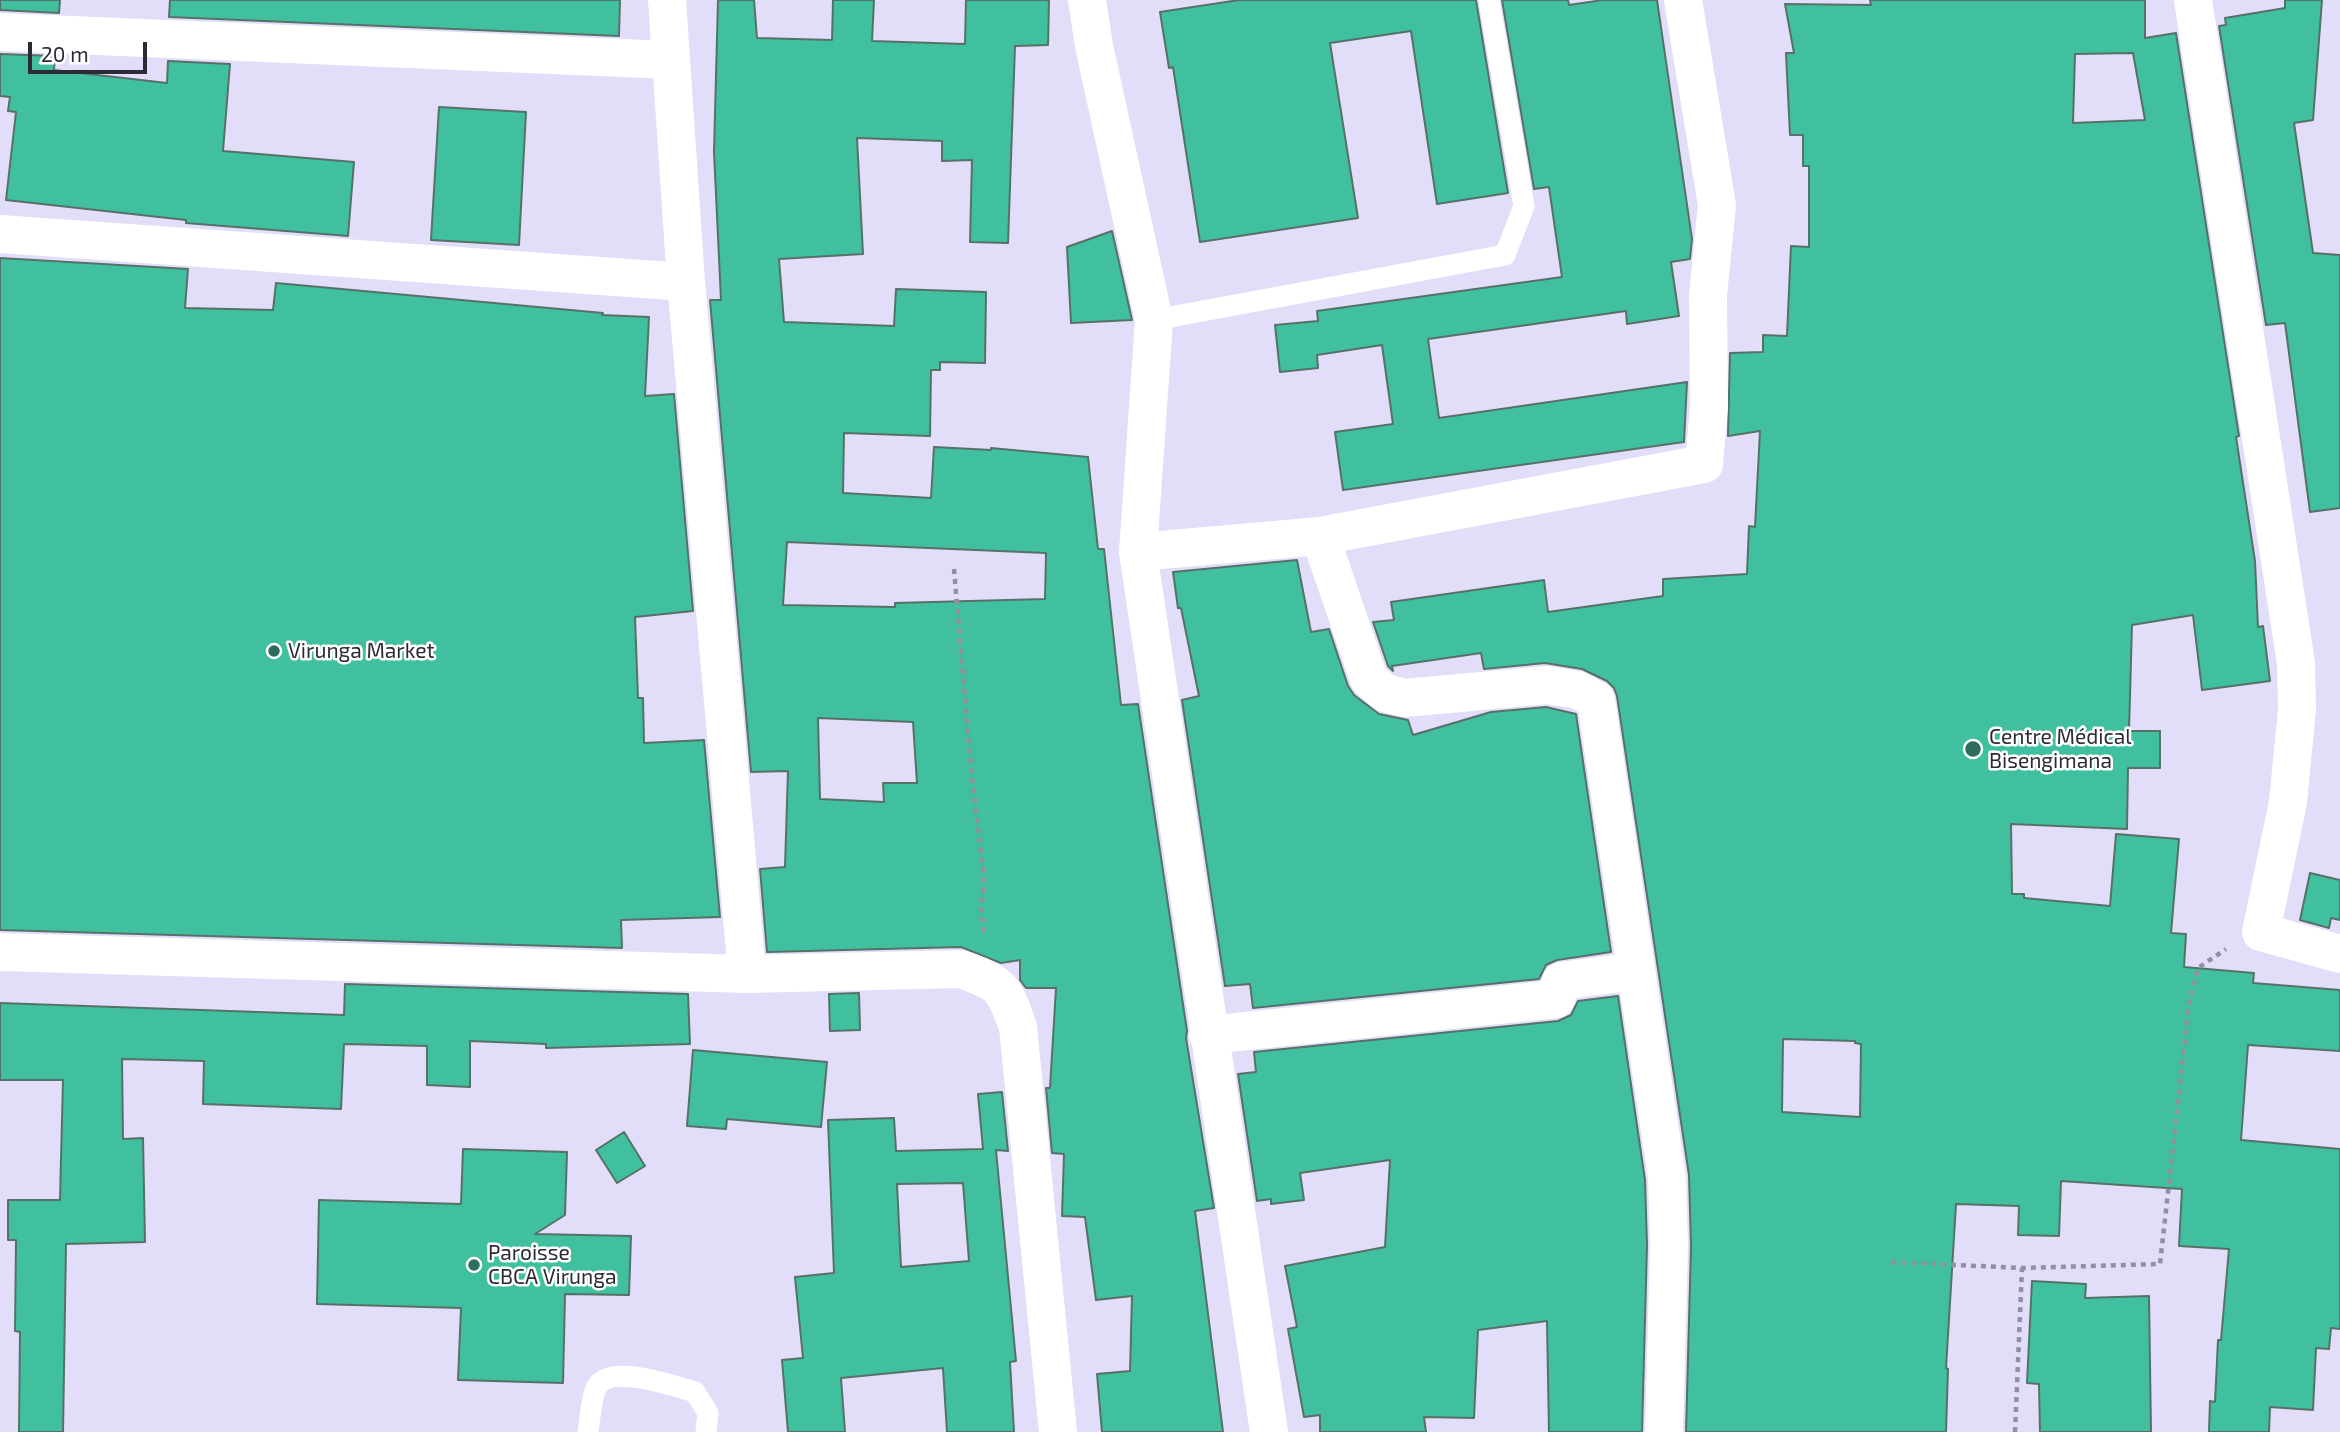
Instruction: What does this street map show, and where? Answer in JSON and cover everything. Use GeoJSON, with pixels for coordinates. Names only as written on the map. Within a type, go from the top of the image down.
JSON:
{"type":"FeatureCollection","features":[{"type":"Feature","properties":{"kind":"street"},"geometry":{"type":"LineString","coordinates":[[667,0],[686,282],[747,974]]}},
{"type":"Feature","properties":{"kind":"street"},"geometry":{"type":"LineString","coordinates":[[1087,0],[1094,46],[1154,320],[1138,552],[1269,1432]]}},
{"type":"Feature","properties":{"kind":"street"},"geometry":{"type":"LineString","coordinates":[[1138,552],[1320,536],[1704,464],[1709,407],[1708,295],[1717,205],[1683,0]]}},
{"type":"Feature","properties":{"kind":"street"},"geometry":{"type":"LineString","coordinates":[[2193,0],[2296,663],[2297,709],[2288,802],[2261,932],[2340,954]]}},
{"type":"Feature","properties":{"kind":"street"},"geometry":{"type":"LineString","coordinates":[[0,32],[671,60]]}},
{"type":"Feature","properties":{"kind":"street"},"geometry":{"type":"LineString","coordinates":[[0,234],[686,282]]}},
{"type":"Feature","properties":{"kind":"street"},"geometry":{"type":"LineString","coordinates":[[1320,536],[1369,679],[1385,693],[1405,698],[1547,685],[1578,690],[1596,700],[1667,1178],[1669,1245],[1664,1432]]}},
{"type":"Feature","properties":{"kind":"street"},"geometry":{"type":"LineString","coordinates":[[0,952],[747,974],[961,970],[991,980],[1008,1000],[1017,1027],[1058,1432]]}},
{"type":"Feature","properties":{"kind":"street"},"geometry":{"type":"LineString","coordinates":[[1208,1035],[1556,999],[1561,981],[1636,971]]}},
{"type":"Feature","properties":{"kind":"lane"},"geometry":{"type":"LineString","coordinates":[[1154,320],[1505,255],[1524,206],[1489,0]]}},
{"type":"Feature","properties":{"kind":"lane"},"geometry":{"type":"LineString","coordinates":[[588,1432],[597,1387],[607,1378],[623,1375],[695,1392],[708,1413],[706,1432]]}},
{"type":"Feature","properties":{"kind":"path"},"geometry":{"type":"LineString","coordinates":[[954,569],[971,769],[984,879],[981,909],[991,980]]}},
{"type":"Feature","properties":{"kind":"path"},"geometry":{"type":"LineString","coordinates":[[1891,1262],[2022,1268],[2160,1264],[2189,1003],[2198,968],[2223,950],[2261,932]]}},
{"type":"Feature","properties":{"kind":"path"},"geometry":{"type":"LineString","coordinates":[[2015,1432],[2022,1268]]}},
{"type":"Feature","properties":{"kind":"building"},"geometry":{"type":"Polygon","coordinates":[[[0,0],[60,0],[59,13],[0,10],[0,0]]]}},
{"type":"Feature","properties":{"kind":"building"},"geometry":{"type":"Polygon","coordinates":[[[170,0],[620,0],[619,36],[169,17],[170,0]]]}},
{"type":"Feature","properties":{"kind":"building"},"geometry":{"type":"Polygon","coordinates":[[[718,0],[754,0],[757,38],[832,40],[833,0],[874,0],[872,41],[965,44],[966,0],[1049,0],[1048,45],[1015,46],[1008,243],[970,242],[972,160],[942,161],[942,141],[857,138],[863,254],[779,259],[784,322],[894,326],[896,289],[986,292],[985,363],[940,362],[940,370],[931,370],[930,436],[844,433],[843,493],[931,498],[934,447],[991,448],[1088,457],[1098,549],[1104,549],[1121,705],[1138,704],[1186,1038],[1214,1208],[1195,1211],[1223,1432],[1102,1432],[1097,1374],[1130,1371],[1132,1296],[1096,1300],[1085,1217],[1062,1216],[1064,1154],[1052,1153],[1046,1088],[1050,1088],[1056,988],[1026,988],[1020,980],[1020,960],[1001,963],[961,947],[767,952],[760,869],[785,867],[788,771],[751,772],[710,300],[721,300],[714,152],[718,0]],[[787,542],[783,605],[895,607],[895,603],[1045,599],[1046,553],[787,542]],[[818,718],[820,799],[884,802],[883,783],[917,783],[913,722],[818,718]]]}},
{"type":"Feature","properties":{"kind":"building"},"geometry":{"type":"Polygon","coordinates":[[[1239,0],[1476,0],[1508,193],[1437,204],[1411,31],[1330,43],[1358,218],[1200,242],[1173,67],[1169,68],[1160,12],[1239,0]]]}},
{"type":"Feature","properties":{"kind":"building"},"geometry":{"type":"Polygon","coordinates":[[[1502,0],[1568,0],[1569,5],[1603,0],[1657,0],[1692,239],[1690,259],[1671,262],[1679,316],[1627,324],[1626,311],[1428,339],[1439,418],[1687,382],[1684,442],[1343,490],[1335,432],[1393,424],[1382,345],[1317,355],[1318,368],[1280,372],[1275,325],[1318,321],[1317,311],[1562,277],[1549,187],[1534,189],[1502,0]]]}},
{"type":"Feature","properties":{"kind":"building"},"geometry":{"type":"Polygon","coordinates":[[[1870,0],[2145,0],[2145,38],[2176,33],[2239,436],[2236,437],[2255,561],[2258,627],[2263,626],[2270,681],[2202,690],[2193,615],[2132,625],[2129,731],[2160,731],[2160,768],[2128,768],[2127,829],[2011,824],[2012,894],[2024,894],[2024,898],[2110,906],[2116,834],[2179,839],[2171,933],[2186,934],[2184,967],[2254,973],[2253,983],[2340,990],[2340,1051],[2248,1045],[2241,1140],[2340,1149],[2340,1329],[2331,1328],[2329,1349],[2316,1348],[2313,1410],[2270,1407],[2269,1432],[2209,1432],[2210,1401],[2215,1402],[2218,1340],[2221,1340],[2229,1249],[2179,1246],[2182,1189],[2061,1181],[2059,1236],[2018,1235],[2019,1206],[1956,1204],[1946,1368],[1946,1432],[1686,1432],[1691,1246],[1689,1175],[1614,688],[1607,681],[1582,669],[1545,663],[1484,669],[1481,653],[1392,666],[1393,671],[1388,666],[1373,622],[1394,620],[1391,602],[1544,580],[1548,612],[1663,596],[1663,579],[1747,574],[1749,526],[1755,527],[1760,431],[1728,436],[1730,353],[1763,352],[1763,335],[1787,336],[1791,246],[1809,247],[1809,166],[1803,166],[1803,135],[1790,135],[1786,53],[1794,53],[1785,4],[1871,5],[1870,0]],[[2133,53],[2075,54],[2073,123],[2145,120],[2133,53]],[[1783,1039],[1782,1112],[1860,1117],[1861,1044],[1855,1041],[1783,1039]]]}},
{"type":"Feature","properties":{"kind":"building"},"geometry":{"type":"Polygon","coordinates":[[[2285,0],[2322,0],[2313,120],[2294,123],[2313,253],[2340,255],[2340,508],[2310,512],[2285,323],[2266,325],[2219,26],[2226,25],[2225,18],[2285,8],[2285,0]]]}},
{"type":"Feature","properties":{"kind":"building"},"geometry":{"type":"Polygon","coordinates":[[[0,54],[55,56],[54,70],[167,83],[168,61],[230,64],[223,151],[354,162],[348,236],[186,223],[186,220],[6,200],[16,112],[8,111],[10,97],[0,96],[0,54]]]}},
{"type":"Feature","properties":{"kind":"building"},"geometry":{"type":"Polygon","coordinates":[[[439,107],[526,112],[519,245],[431,240],[439,107]]]}},
{"type":"Feature","properties":{"kind":"building"},"geometry":{"type":"Polygon","coordinates":[[[1112,231],[1132,320],[1071,323],[1067,247],[1112,231]]]}},
{"type":"Feature","properties":{"kind":"building","name":"Virunga Market"},"geometry":{"type":"Polygon","coordinates":[[[0,258],[188,269],[185,308],[273,310],[276,283],[603,313],[602,315],[649,317],[645,396],[674,394],[693,611],[635,617],[638,698],[643,698],[644,743],[704,740],[720,917],[621,920],[622,948],[0,930],[0,258]]]}},
{"type":"Feature","properties":{"kind":"building"},"geometry":{"type":"Polygon","coordinates":[[[1297,560],[1311,632],[1329,629],[1348,686],[1354,695],[1379,714],[1408,720],[1413,735],[1491,712],[1546,707],[1576,714],[1611,952],[1557,960],[1546,965],[1539,979],[1253,1008],[1250,984],[1225,986],[1182,700],[1199,696],[1181,608],[1178,608],[1173,572],[1297,560]]]}},
{"type":"Feature","properties":{"kind":"building"},"geometry":{"type":"Polygon","coordinates":[[[2310,873],[2340,880],[2340,920],[2331,918],[2329,928],[2300,920],[2310,873]]]}},
{"type":"Feature","properties":{"kind":"building"},"geometry":{"type":"Polygon","coordinates":[[[345,984],[688,994],[690,1044],[546,1048],[546,1044],[470,1041],[470,1087],[427,1085],[427,1046],[344,1044],[341,1109],[203,1104],[204,1061],[122,1059],[123,1139],[143,1138],[145,1242],[66,1244],[63,1432],[19,1432],[20,1332],[15,1331],[16,1240],[8,1240],[8,1200],[60,1200],[63,1080],[0,1080],[0,1003],[344,1015],[345,984]]]}},
{"type":"Feature","properties":{"kind":"building"},"geometry":{"type":"Polygon","coordinates":[[[859,993],[860,1030],[830,1031],[829,994],[859,993]]]}},
{"type":"Feature","properties":{"kind":"building"},"geometry":{"type":"Polygon","coordinates":[[[1618,996],[1645,1180],[1647,1245],[1642,1432],[1549,1432],[1547,1321],[1478,1330],[1474,1418],[1424,1417],[1426,1432],[1320,1432],[1320,1415],[1304,1417],[1288,1329],[1297,1327],[1285,1266],[1385,1247],[1390,1160],[1300,1173],[1304,1200],[1271,1204],[1271,1199],[1257,1201],[1238,1074],[1256,1072],[1254,1052],[1558,1021],[1571,1015],[1578,1001],[1618,996]]]}},
{"type":"Feature","properties":{"kind":"building"},"geometry":{"type":"Polygon","coordinates":[[[693,1050],[827,1062],[821,1127],[727,1119],[726,1129],[687,1126],[693,1050]]]}},
{"type":"Feature","properties":{"kind":"building"},"geometry":{"type":"Polygon","coordinates":[[[1002,1092],[1008,1151],[996,1150],[1016,1361],[1010,1362],[1014,1432],[947,1432],[943,1368],[841,1378],[845,1432],[788,1432],[782,1360],[803,1358],[795,1277],[834,1273],[828,1120],[894,1118],[896,1151],[983,1149],[978,1094],[1002,1092]],[[963,1183],[897,1184],[901,1267],[969,1261],[963,1183]]]}},
{"type":"Feature","properties":{"kind":"building"},"geometry":{"type":"Polygon","coordinates":[[[624,1132],[645,1166],[617,1183],[596,1150],[624,1132]]]}},
{"type":"Feature","properties":{"kind":"building","name":"Paroisse CBCA Virunga"},"geometry":{"type":"Polygon","coordinates":[[[463,1149],[567,1152],[565,1215],[535,1234],[631,1236],[629,1295],[565,1294],[563,1383],[458,1380],[461,1308],[317,1304],[319,1200],[461,1204],[463,1149]]]}},
{"type":"Feature","properties":{"kind":"building"},"geometry":{"type":"Polygon","coordinates":[[[2032,1281],[2086,1284],[2085,1298],[2149,1296],[2151,1432],[2040,1432],[2039,1384],[2027,1383],[2032,1281]]]}},
{"type":"Feature","properties":{"kind":"place","name":"Virunga Market"},"geometry":{"type":"Point","coordinates":[274,651]}},
{"type":"Feature","properties":{"kind":"place","name":"Centre Médical Bisengimana"},"geometry":{"type":"Point","coordinates":[1973,749]}},
{"type":"Feature","properties":{"kind":"place","name":"Paroisse CBCA Virunga"},"geometry":{"type":"Point","coordinates":[474,1265]}}]}
